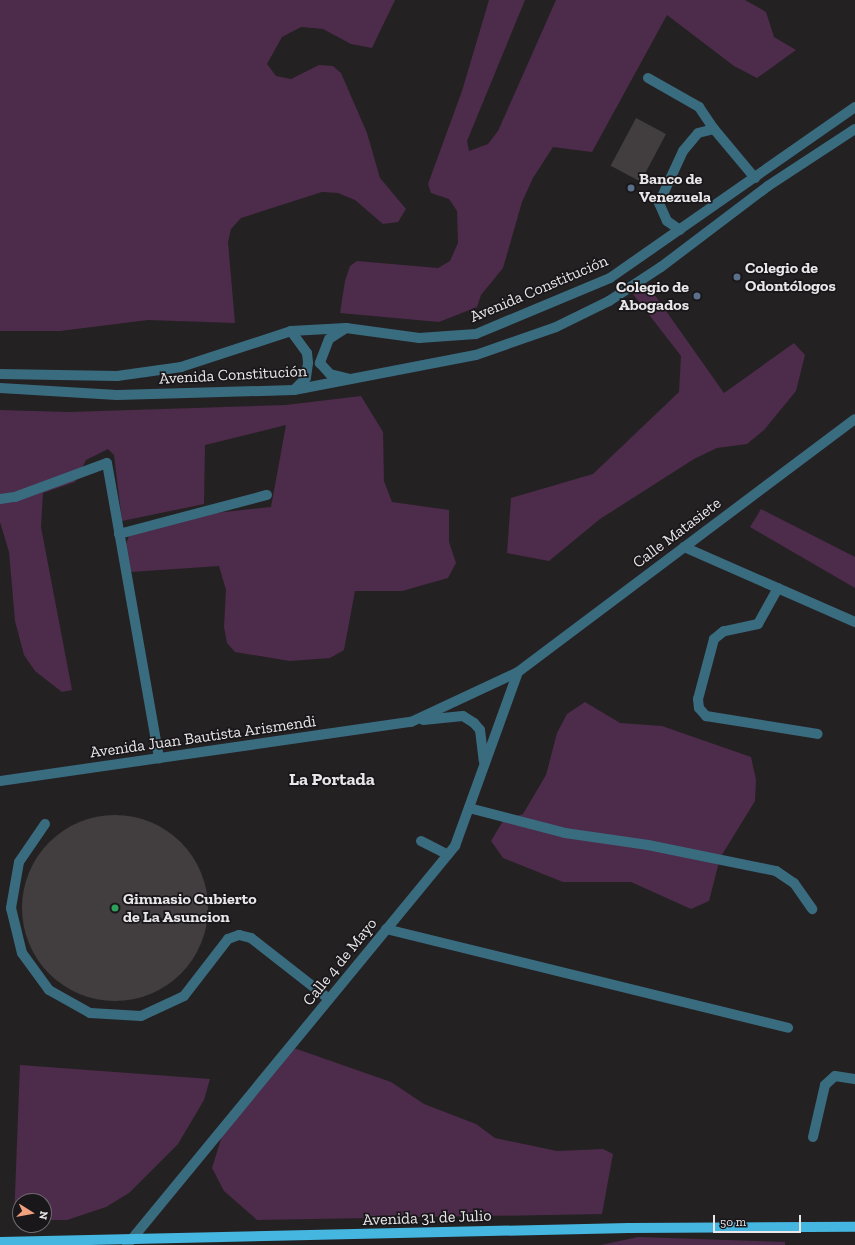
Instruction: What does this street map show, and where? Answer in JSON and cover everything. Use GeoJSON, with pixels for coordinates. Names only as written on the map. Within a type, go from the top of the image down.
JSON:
{"type":"FeatureCollection","features":[{"type":"Feature","properties":{"kind":"main road","name":"Avenida 31 de Julio"},"geometry":{"type":"LineString","coordinates":[[0,1242],[129,1242],[597,1228],[855,1227]]}},
{"type":"Feature","properties":{"kind":"street"},"geometry":{"type":"LineString","coordinates":[[648,78],[699,107],[714,129],[756,178]]}},
{"type":"Feature","properties":{"kind":"street","name":"Avenida Constitución"},"geometry":{"type":"LineString","coordinates":[[0,374],[116,376],[181,367],[292,331],[346,328],[419,338],[476,334],[610,278],[853,110]]}},
{"type":"Feature","properties":{"kind":"street","name":"Avenida Constitución"},"geometry":{"type":"LineString","coordinates":[[0,388],[117,395],[294,390],[353,380],[476,355],[556,326],[609,300],[853,128]]}},
{"type":"Feature","properties":{"kind":"street"},"geometry":{"type":"LineString","coordinates":[[680,230],[667,221],[659,203],[683,152],[698,133],[714,129]]}},
{"type":"Feature","properties":{"kind":"street"},"geometry":{"type":"LineString","coordinates":[[346,328],[329,339],[320,363],[330,374],[353,380]]}},
{"type":"Feature","properties":{"kind":"street"},"geometry":{"type":"LineString","coordinates":[[292,331],[307,353],[308,364],[306,378],[294,390]]}},
{"type":"Feature","properties":{"kind":"street","name":"Calle Matasiete"},"geometry":{"type":"LineString","coordinates":[[518,672],[855,419]]}},
{"type":"Feature","properties":{"kind":"street"},"geometry":{"type":"LineString","coordinates":[[0,499],[15,497],[107,463],[159,758]]}},
{"type":"Feature","properties":{"kind":"street"},"geometry":{"type":"LineString","coordinates":[[119,534],[267,495]]}},
{"type":"Feature","properties":{"kind":"street"},"geometry":{"type":"LineString","coordinates":[[684,547],[855,622]]}},
{"type":"Feature","properties":{"kind":"street"},"geometry":{"type":"LineString","coordinates":[[778,588],[758,624],[724,631],[714,639],[698,699],[699,708],[706,716],[818,734]]}},
{"type":"Feature","properties":{"kind":"street","name":"Avenida Juan Bautista Arismendi"},"geometry":{"type":"LineString","coordinates":[[411,722],[518,672]]}},
{"type":"Feature","properties":{"kind":"street","name":"Calle 4 de Mayo"},"geometry":{"type":"LineString","coordinates":[[129,1242],[455,846],[518,672]]}},
{"type":"Feature","properties":{"kind":"street","name":"Avenida Juan Bautista Arismendi"},"geometry":{"type":"LineString","coordinates":[[0,781],[411,722],[463,716],[480,730],[484,766]]}},
{"type":"Feature","properties":{"kind":"street"},"geometry":{"type":"LineString","coordinates":[[469,808],[565,833],[648,845],[776,871],[794,883],[812,908]]}},
{"type":"Feature","properties":{"kind":"street"},"geometry":{"type":"LineString","coordinates":[[45,824],[19,862],[11,908],[22,954],[49,990],[90,1014],[141,1016],[184,996],[228,939],[239,935],[251,938],[329,999]]}},
{"type":"Feature","properties":{"kind":"street"},"geometry":{"type":"LineString","coordinates":[[420,841],[448,854]]}},
{"type":"Feature","properties":{"kind":"street"},"geometry":{"type":"LineString","coordinates":[[386,929],[788,1028]]}},
{"type":"Feature","properties":{"kind":"street"},"geometry":{"type":"LineString","coordinates":[[813,1137],[825,1085],[835,1076],[855,1079]]}},
{"type":"Feature","properties":{"kind":"shaded area"},"geometry":{"type":"Polygon","coordinates":[[[0,0],[395,0],[372,48],[351,44],[323,29],[301,27],[282,37],[267,64],[276,76],[291,79],[319,65],[333,66],[341,73],[367,133],[380,178],[406,209],[398,222],[383,224],[355,200],[338,193],[322,192],[241,218],[231,229],[228,242],[235,323],[148,320],[60,331],[0,331],[0,0]]]}},
{"type":"Feature","properties":{"kind":"shaded area"},"geometry":{"type":"Polygon","coordinates":[[[489,0],[525,0],[467,141],[469,151],[488,144],[498,131],[556,0],[745,0],[766,12],[774,37],[796,50],[757,78],[734,66],[667,15],[592,152],[553,147],[533,178],[522,202],[503,268],[481,295],[477,307],[439,322],[340,313],[345,281],[350,266],[357,261],[438,268],[450,261],[458,243],[457,211],[449,199],[431,193],[428,184],[462,91],[489,0]]]}},
{"type":"Feature","properties":{"kind":"shaded area"},"geometry":{"type":"Polygon","coordinates":[[[647,284],[724,393],[794,343],[805,355],[796,391],[764,430],[747,444],[717,448],[694,459],[600,519],[549,561],[507,553],[511,498],[593,474],[679,392],[681,356],[633,294],[647,284]]]}},
{"type":"Feature","properties":{"kind":"shaded area"},"geometry":{"type":"Polygon","coordinates":[[[361,396],[383,432],[384,481],[392,502],[449,510],[449,542],[456,563],[448,578],[402,591],[355,591],[344,650],[330,658],[290,661],[235,652],[227,643],[224,627],[226,590],[219,566],[131,572],[124,549],[129,536],[215,513],[271,507],[286,425],[205,445],[204,504],[122,521],[114,455],[108,449],[86,460],[75,482],[43,493],[41,527],[72,690],[62,692],[35,671],[24,655],[15,621],[9,552],[0,522],[0,410],[69,412],[286,405],[361,396]]]}},
{"type":"Feature","properties":{"kind":"shaded area"},"geometry":{"type":"Polygon","coordinates":[[[761,509],[855,557],[855,588],[750,527],[761,509]]]}},
{"type":"Feature","properties":{"kind":"shaded area"},"geometry":{"type":"Polygon","coordinates":[[[585,702],[620,723],[662,726],[751,757],[756,780],[755,801],[720,858],[709,901],[691,909],[631,882],[563,882],[503,858],[491,841],[503,821],[523,814],[546,775],[557,733],[567,714],[585,702]]]}},
{"type":"Feature","properties":{"kind":"shaded area"},"geometry":{"type":"Polygon","coordinates":[[[291,1047],[391,1082],[424,1104],[476,1124],[495,1138],[557,1151],[603,1149],[613,1154],[602,1214],[257,1220],[224,1191],[212,1168],[222,1136],[291,1047]]]}},
{"type":"Feature","properties":{"kind":"shaded area"},"geometry":{"type":"Polygon","coordinates":[[[20,1065],[210,1079],[204,1100],[178,1144],[129,1193],[106,1207],[67,1220],[52,1220],[52,1193],[15,1193],[20,1065]]]}},
{"type":"Feature","properties":{"kind":"shaded area"},"geometry":{"type":"Polygon","coordinates":[[[638,1237],[785,1242],[785,1245],[601,1245],[638,1237]]]}},
{"type":"Feature","properties":{"kind":"building"},"geometry":{"type":"Polygon","coordinates":[[[636,118],[666,134],[641,182],[611,166],[636,118]]]}},
{"type":"Feature","properties":{"kind":"building","name":"Gimnasio Cubierto de La Asuncion"},"geometry":{"type":"Polygon","coordinates":[[[115,815],[133,817],[150,822],[159,826],[181,842],[197,864],[201,873],[206,890],[208,908],[206,926],[201,943],[197,952],[181,974],[159,990],[150,994],[133,999],[115,1001],[97,999],[80,994],[71,990],[49,974],[33,952],[29,943],[24,926],[22,908],[24,890],[29,873],[33,864],[49,842],[71,826],[80,822],[97,817],[115,815]]]}},
{"type":"Feature","properties":{"kind":"place","name":"Banco de Venezuela"},"geometry":{"type":"Point","coordinates":[631,188]}},
{"type":"Feature","properties":{"kind":"place","name":"Colegio de Odontólogos"},"geometry":{"type":"Point","coordinates":[737,277]}},
{"type":"Feature","properties":{"kind":"place","name":"Colegio de Abogados"},"geometry":{"type":"Point","coordinates":[697,296]}},
{"type":"Feature","properties":{"kind":"place","name":"Gimnasio Cubierto de La Asuncion"},"geometry":{"type":"Point","coordinates":[115,908]}},
{"type":"Feature","properties":{"kind":"district","name":"La Portada"},"geometry":{"type":"Point","coordinates":[332,779]}}]}
